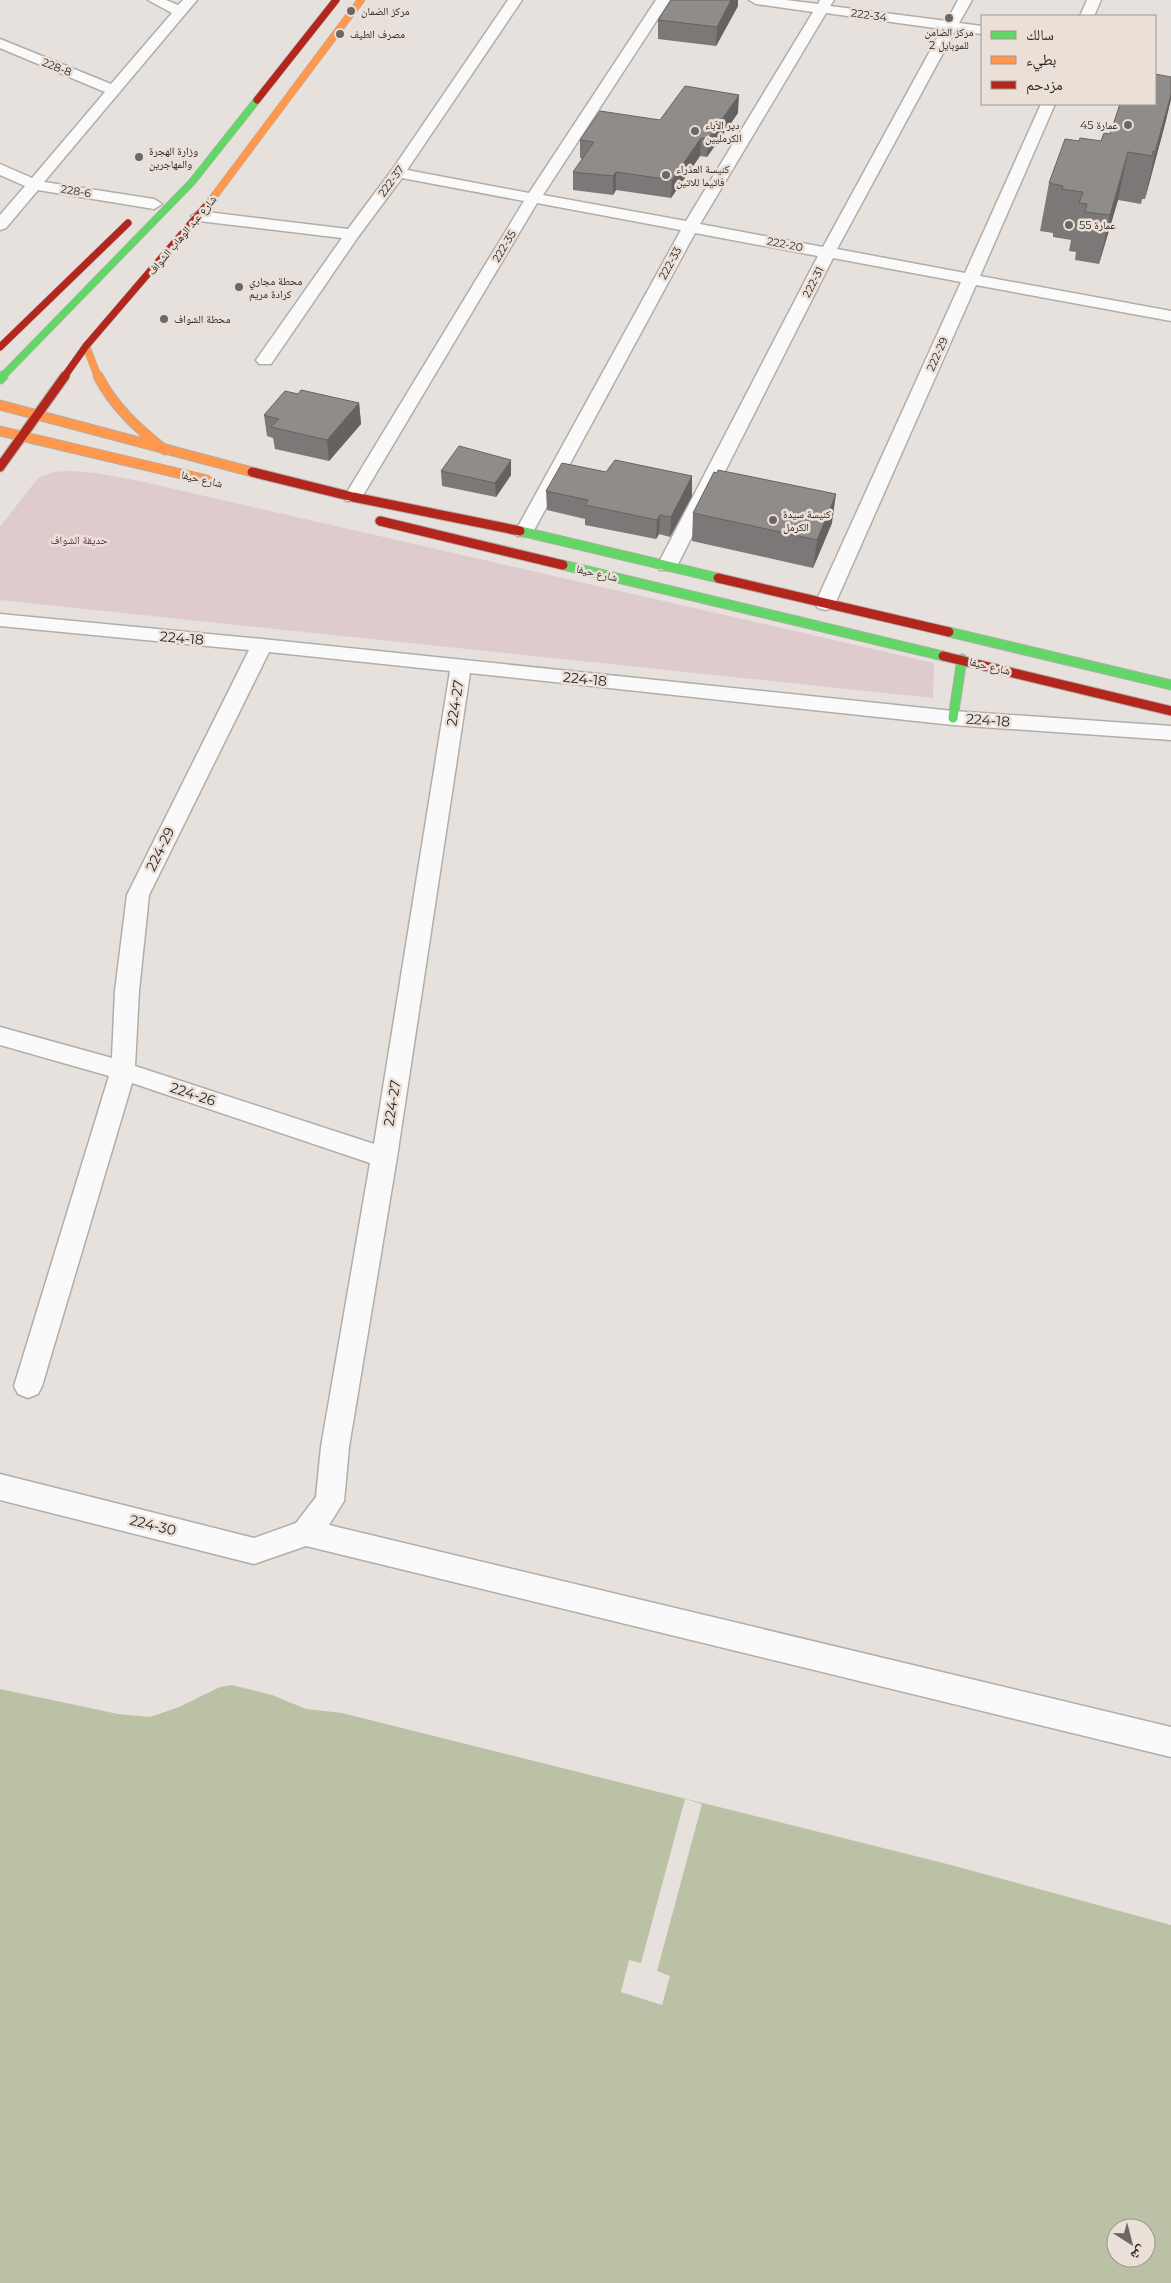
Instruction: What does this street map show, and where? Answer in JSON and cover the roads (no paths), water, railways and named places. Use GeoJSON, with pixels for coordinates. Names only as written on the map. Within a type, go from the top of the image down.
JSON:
{"type":"FeatureCollection","features":[{"type":"Feature","properties":{"kind":"main road","name":"شارع عبد الوهاب الشواف"},"geometry":{"type":"LineString","coordinates":[[0,379],[192,182],[336,0]]}},
{"type":"Feature","properties":{"kind":"main road","name":"شارع عبد الوهاب الشواف"},"geometry":{"type":"LineString","coordinates":[[0,466],[86,346],[200,216],[361,0]]}},
{"type":"Feature","properties":{"kind":"main road"},"geometry":{"type":"LineString","coordinates":[[0,347],[20,332],[63,285],[122,227],[154,204],[192,182]]}},
{"type":"Feature","properties":{"kind":"main road"},"geometry":{"type":"LineString","coordinates":[[86,346],[95,375],[112,404],[138,430],[165,450]]}},
{"type":"Feature","properties":{"kind":"main road","name":"شارع حيفا"},"geometry":{"type":"LineString","coordinates":[[0,405],[165,450],[353,497],[524,532],[1171,685]]}},
{"type":"Feature","properties":{"kind":"main road","name":"شارع حيفا"},"geometry":{"type":"LineString","coordinates":[[0,431],[222,483]]}},
{"type":"Feature","properties":{"kind":"main road","name":"شارع حيفا"},"geometry":{"type":"LineString","coordinates":[[366,518],[1171,710]]}},
{"type":"Feature","properties":{"kind":"main road"},"geometry":{"type":"LineString","coordinates":[[953,718],[962,659]]}},
{"type":"Feature","properties":{"kind":"street"},"geometry":{"type":"LineString","coordinates":[[155,0],[185,5]]}},
{"type":"Feature","properties":{"kind":"street","name":"222-37"},"geometry":{"type":"LineString","coordinates":[[265,360],[352,234],[398,173],[515,0]]}},
{"type":"Feature","properties":{"kind":"street","name":"222-35"},"geometry":{"type":"LineString","coordinates":[[353,497],[533,198],[663,0]]}},
{"type":"Feature","properties":{"kind":"street","name":"222-34"},"geometry":{"type":"LineString","coordinates":[[756,0],[824,4],[981,30]]}},
{"type":"Feature","properties":{"kind":"street","name":"222-31"},"geometry":{"type":"LineString","coordinates":[[667,566],[828,252],[965,0]]}},
{"type":"Feature","properties":{"kind":"street"},"geometry":{"type":"LineString","coordinates":[[1086,15],[1094,0]]}},
{"type":"Feature","properties":{"kind":"street","name":"222-33"},"geometry":{"type":"LineString","coordinates":[[524,532],[690,227],[824,4]]}},
{"type":"Feature","properties":{"kind":"street"},"geometry":{"type":"LineString","coordinates":[[0,224],[185,5]]}},
{"type":"Feature","properties":{"kind":"street","name":"228-8"},"geometry":{"type":"LineString","coordinates":[[0,43],[113,90]]}},
{"type":"Feature","properties":{"kind":"street","name":"222-29"},"geometry":{"type":"LineString","coordinates":[[825,604],[1048,105]]}},
{"type":"Feature","properties":{"kind":"street","name":"228-6"},"geometry":{"type":"LineString","coordinates":[[0,169],[34,184],[154,204]]}},
{"type":"Feature","properties":{"kind":"street","name":"222-20"},"geometry":{"type":"LineString","coordinates":[[398,173],[1171,316]]}},
{"type":"Feature","properties":{"kind":"street"},"geometry":{"type":"LineString","coordinates":[[200,216],[352,234]]}},
{"type":"Feature","properties":{"kind":"street","name":"224-18"},"geometry":{"type":"LineString","coordinates":[[0,620],[262,645],[953,718],[1171,733]]}},
{"type":"Feature","properties":{"kind":"street","name":"224-29"},"geometry":{"type":"LineString","coordinates":[[28,1386],[123,1071],[127,991],[138,895],[262,645]]}},
{"type":"Feature","properties":{"kind":"street","name":"224-27"},"geometry":{"type":"LineString","coordinates":[[306,1533],[330,1501],[335,1447],[384,1157],[461,666]]}},
{"type":"Feature","properties":{"kind":"street","name":"224-26"},"geometry":{"type":"LineString","coordinates":[[0,1036],[123,1071],[384,1157]]}},
{"type":"Feature","properties":{"kind":"street","name":"224-30"},"geometry":{"type":"LineString","coordinates":[[0,1487],[254,1551],[306,1533]]}},
{"type":"Feature","properties":{"kind":"street"},"geometry":{"type":"LineString","coordinates":[[306,1533],[910,1681],[1171,1742]]}},
{"type":"Feature","properties":{"kind":"place","name":"مركز الضمان"},"geometry":{"type":"Point","coordinates":[351,11]}},
{"type":"Feature","properties":{"kind":"place","name":"مركز الضامن 2 للموبايل"},"geometry":{"type":"Point","coordinates":[949,18]}},
{"type":"Feature","properties":{"kind":"place","name":"مصرف الطيف"},"geometry":{"type":"Point","coordinates":[340,34]}},
{"type":"Feature","properties":{"kind":"place","name":"عمارة 45"},"geometry":{"type":"Point","coordinates":[1128,125]}},
{"type":"Feature","properties":{"kind":"place","name":"دير الآباء الكرمليين"},"geometry":{"type":"Point","coordinates":[695,131]}},
{"type":"Feature","properties":{"kind":"place","name":"وزارة الهجرة والمهاجرين"},"geometry":{"type":"Point","coordinates":[139,157]}},
{"type":"Feature","properties":{"kind":"place","name":"كنيسة العذراء فاتيما للاتين"},"geometry":{"type":"Point","coordinates":[666,175]}},
{"type":"Feature","properties":{"kind":"place","name":"عمارة 55"},"geometry":{"type":"Point","coordinates":[1069,225]}},
{"type":"Feature","properties":{"kind":"place","name":"محطة مجاري كرادة مريم"},"geometry":{"type":"Point","coordinates":[239,287]}},
{"type":"Feature","properties":{"kind":"place","name":"محطة الشواف"},"geometry":{"type":"Point","coordinates":[164,319]}},
{"type":"Feature","properties":{"kind":"place","name":"كنيسة سيدة الكرمل"},"geometry":{"type":"Point","coordinates":[773,520]}},
{"type":"Feature","properties":{"kind":"park label","name":"حديقة الشواف"},"geometry":{"type":"Point","coordinates":[79,540]}}]}
